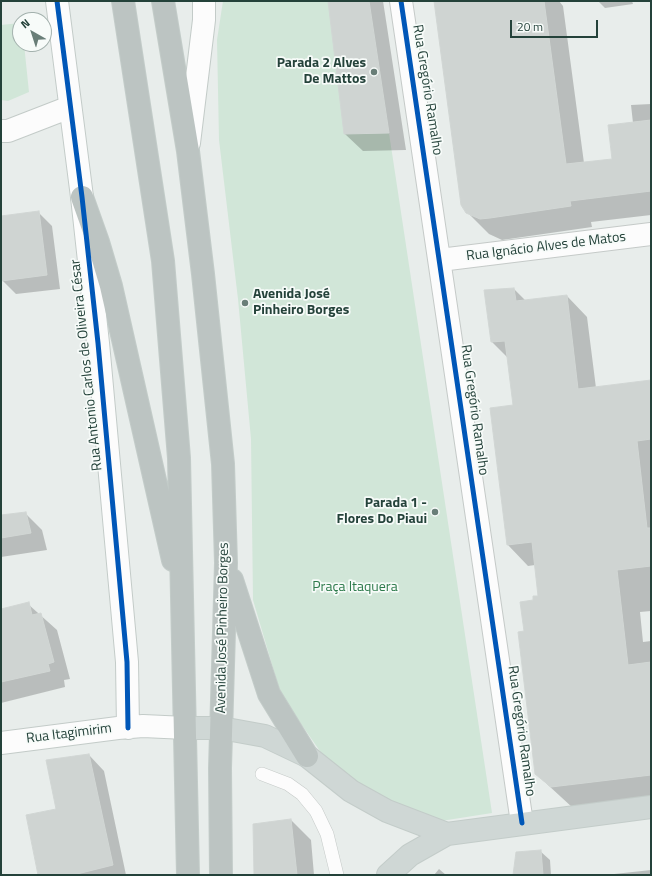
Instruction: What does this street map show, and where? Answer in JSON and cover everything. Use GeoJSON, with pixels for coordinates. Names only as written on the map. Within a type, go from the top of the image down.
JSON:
{"type":"FeatureCollection","features":[{"type":"Feature","properties":{"kind":"highway"},"geometry":{"type":"LineString","coordinates":[[123,1],[163,261],[179,458],[184,614],[188,875]]}},
{"type":"Feature","properties":{"kind":"highway","name":"Avenida José Pinheiro Borges"},"geometry":{"type":"LineString","coordinates":[[163,1],[188,151],[203,274],[222,464],[226,564],[221,728],[221,875]]}},
{"type":"Feature","properties":{"kind":"highway"},"geometry":{"type":"LineString","coordinates":[[82,196],[111,286],[184,614]]}},
{"type":"Feature","properties":{"kind":"highway"},"geometry":{"type":"LineString","coordinates":[[226,564],[269,694],[308,756]]}},
{"type":"Feature","properties":{"kind":"main road"},"geometry":{"type":"LineString","coordinates":[[186,728],[221,728],[265,736],[308,756],[351,791],[387,812],[447,834]]}},
{"type":"Feature","properties":{"kind":"main road"},"geometry":{"type":"LineString","coordinates":[[388,875],[410,855],[447,834],[651,807]]}},
{"type":"Feature","properties":{"kind":"street","name":"Rua Antonio Carlos de Oliveira César"},"geometry":{"type":"LineString","coordinates":[[57,1],[82,196],[98,343],[127,662],[128,728]]}},
{"type":"Feature","properties":{"kind":"street"},"geometry":{"type":"LineString","coordinates":[[188,151],[204,20],[204,1]]}},
{"type":"Feature","properties":{"kind":"street","name":"Rua Gregório Ramalho"},"geometry":{"type":"LineString","coordinates":[[401,1],[522,823]]}},
{"type":"Feature","properties":{"kind":"street"},"geometry":{"type":"LineString","coordinates":[[1,132],[8,131],[70,107]]}},
{"type":"Feature","properties":{"kind":"street","name":"Rua Ignácio Alves de Matos"},"geometry":{"type":"LineString","coordinates":[[440,260],[651,234]]}},
{"type":"Feature","properties":{"kind":"street","name":"Rua Itagimirim"},"geometry":{"type":"LineString","coordinates":[[1,743],[143,726],[186,728]]}},
{"type":"Feature","properties":{"kind":"lane"},"geometry":{"type":"LineString","coordinates":[[262,774],[288,784],[302,794],[316,811],[327,834],[337,875]]}},
{"type":"Feature","properties":{"kind":"green space","name":"Praça Itaquera"},"geometry":{"type":"Polygon","coordinates":[[[223,1],[369,1],[492,813],[441,821],[376,797],[322,754],[281,695],[253,600],[251,439],[238,299],[219,140],[217,40],[223,1]]]}},
{"type":"Feature","properties":{"kind":"green space"},"geometry":{"type":"Polygon","coordinates":[[[12,24],[12,52],[25,52],[29,92],[8,101],[1,100],[1,25],[12,24]]]}},
{"type":"Feature","properties":{"kind":"building"},"geometry":{"type":"Polygon","coordinates":[[[328,1],[369,1],[389,133],[344,134],[328,1]]]}},
{"type":"Feature","properties":{"kind":"building"},"geometry":{"type":"Polygon","coordinates":[[[434,1],[544,1],[566,164],[612,159],[608,125],[651,120],[651,191],[570,201],[571,206],[490,218],[480,219],[466,213],[461,205],[434,1]]]}},
{"type":"Feature","properties":{"kind":"building"},"geometry":{"type":"Polygon","coordinates":[[[39,211],[47,275],[1,281],[1,216],[39,211]]]}},
{"type":"Feature","properties":{"kind":"building"},"geometry":{"type":"Polygon","coordinates":[[[514,288],[516,301],[567,295],[578,389],[651,380],[651,439],[637,441],[647,528],[651,528],[651,566],[617,570],[628,665],[651,662],[651,775],[551,787],[535,774],[518,632],[524,631],[520,602],[533,600],[533,596],[538,596],[532,542],[507,545],[490,408],[513,405],[505,341],[491,342],[484,290],[514,288]]]}},
{"type":"Feature","properties":{"kind":"building"},"geometry":{"type":"Polygon","coordinates":[[[26,512],[31,533],[1,538],[1,515],[26,512]]]}},
{"type":"Feature","properties":{"kind":"building"},"geometry":{"type":"Polygon","coordinates":[[[29,602],[32,615],[41,613],[54,662],[48,664],[50,671],[1,682],[1,609],[29,602]]]}},
{"type":"Feature","properties":{"kind":"building"},"geometry":{"type":"Polygon","coordinates":[[[89,754],[113,865],[73,875],[38,875],[26,815],[56,809],[46,760],[89,754]]]}},
{"type":"Feature","properties":{"kind":"building"},"geometry":{"type":"Polygon","coordinates":[[[291,819],[297,875],[254,875],[253,824],[291,819]]]}},
{"type":"Feature","properties":{"kind":"building"},"geometry":{"type":"Polygon","coordinates":[[[541,850],[543,875],[513,875],[516,852],[541,850]]]}},
{"type":"Feature","properties":{"kind":"cycle path"},"geometry":{"type":"LineString","coordinates":[[57,1],[82,197],[98,343],[127,662],[128,728]]}},
{"type":"Feature","properties":{"kind":"cycle path"},"geometry":{"type":"LineString","coordinates":[[401,1],[522,823]]}},
{"type":"Feature","properties":{"kind":"place","name":"Parada 2 Alves De Mattos"},"geometry":{"type":"Point","coordinates":[374,72]}},
{"type":"Feature","properties":{"kind":"place","name":"Avenida José Pinheiro Borges"},"geometry":{"type":"Point","coordinates":[245,303]}},
{"type":"Feature","properties":{"kind":"place","name":"Parada 1 - Flores Do Piaui"},"geometry":{"type":"Point","coordinates":[435,512]}}]}
